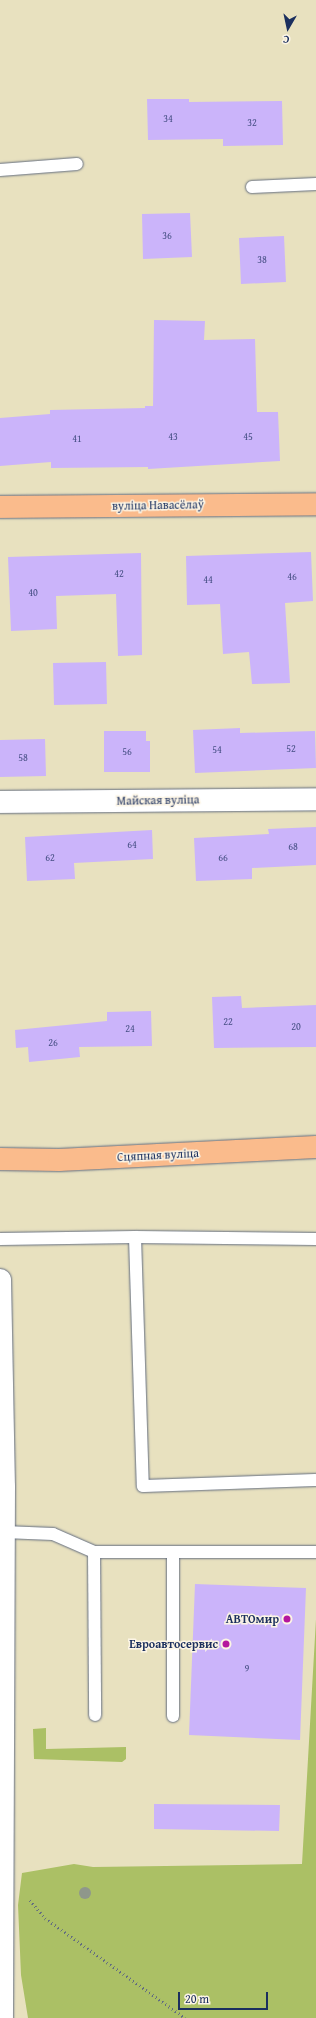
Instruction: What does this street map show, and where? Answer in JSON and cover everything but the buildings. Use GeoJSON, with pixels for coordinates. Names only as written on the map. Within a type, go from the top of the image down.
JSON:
{"type":"FeatureCollection","features":[{"type":"Feature","properties":{"kind":"main road","name":"вуліца Навасёлаў"},"geometry":{"type":"LineString","coordinates":[[0,507],[316,504]]}},
{"type":"Feature","properties":{"kind":"main road","name":"Сцяпная вуліца"},"geometry":{"type":"LineString","coordinates":[[0,1159],[59,1160],[316,1147]]}},
{"type":"Feature","properties":{"kind":"street","name":"Майская вуліца"},"geometry":{"type":"LineString","coordinates":[[0,802],[316,799]]}},
{"type":"Feature","properties":{"kind":"street"},"geometry":{"type":"LineString","coordinates":[[0,1280],[2,1487],[4,1532],[0,1852],[2,2018]]}},
{"type":"Feature","properties":{"kind":"lane"},"geometry":{"type":"LineString","coordinates":[[0,170],[78,164]]}},
{"type":"Feature","properties":{"kind":"lane"},"geometry":{"type":"LineString","coordinates":[[252,187],[316,184]]}},
{"type":"Feature","properties":{"kind":"lane"},"geometry":{"type":"LineString","coordinates":[[0,1240],[135,1237],[316,1239]]}},
{"type":"Feature","properties":{"kind":"lane"},"geometry":{"type":"LineString","coordinates":[[135,1237],[143,1486],[316,1480]]}},
{"type":"Feature","properties":{"kind":"lane"},"geometry":{"type":"LineString","coordinates":[[4,1532],[52,1534],[94,1552],[316,1552]]}},
{"type":"Feature","properties":{"kind":"lane"},"geometry":{"type":"LineString","coordinates":[[94,1552],[95,1715]]}},
{"type":"Feature","properties":{"kind":"lane"},"geometry":{"type":"LineString","coordinates":[[173,1552],[173,1716]]}},
{"type":"Feature","properties":{"kind":"path"},"geometry":{"type":"LineString","coordinates":[[27,1897],[45,1918],[185,2018]]}},
{"type":"Feature","properties":{"kind":"green space"},"geometry":{"type":"Polygon","coordinates":[[[316,1619],[316,2018],[28,2018],[21,1975],[18,1905],[22,1873],[74,1864],[93,1867],[302,1864],[316,1619]]]}},
{"type":"Feature","properties":{"kind":"green space"},"geometry":{"type":"Polygon","coordinates":[[[46,1728],[46,1749],[126,1747],[126,1759],[122,1762],[34,1759],[33,1729],[46,1728]]]}},
{"type":"Feature","properties":{"kind":"place","name":"АВТОмир"},"geometry":{"type":"Point","coordinates":[287,1619]}},
{"type":"Feature","properties":{"kind":"place","name":"Евроавтосервис"},"geometry":{"type":"Point","coordinates":[226,1644]}}]}
